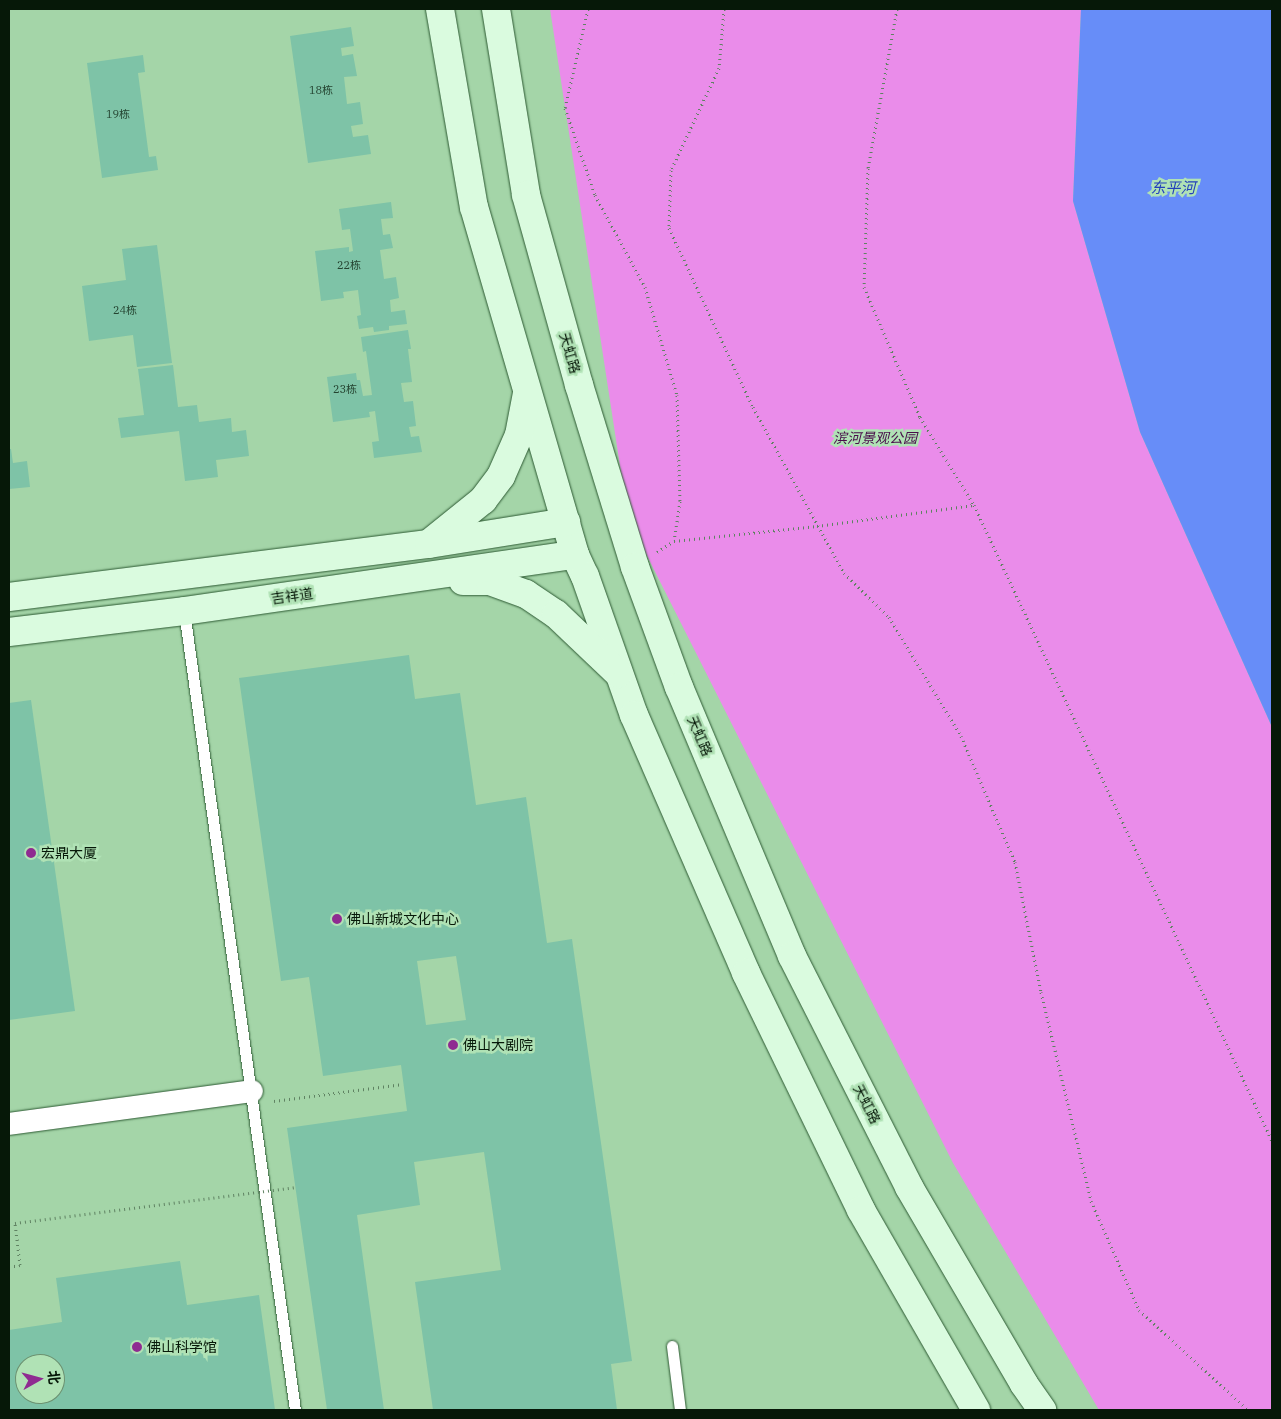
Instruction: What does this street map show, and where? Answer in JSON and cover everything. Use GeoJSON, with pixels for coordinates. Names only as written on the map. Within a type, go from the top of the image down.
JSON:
{"type":"FeatureCollection","features":[{"type":"Feature","properties":{"kind":"main road"},"geometry":{"type":"LineString","coordinates":[[440,9],[474,207],[575,554],[585,576],[638,724],[746,973],[862,1210],[976,1410]]}},
{"type":"Feature","properties":{"kind":"main road","name":"天虹路"},"geometry":{"type":"LineString","coordinates":[[496,9],[526,195],[579,385],[635,567],[679,687],[792,956],[909,1187],[1042,1410]]}},
{"type":"Feature","properties":{"kind":"main road"},"geometry":{"type":"LineString","coordinates":[[429,544],[483,500],[501,476],[519,435],[528,389]]}},
{"type":"Feature","properties":{"kind":"main road"},"geometry":{"type":"LineString","coordinates":[[9,597],[429,544],[566,522]]}},
{"type":"Feature","properties":{"kind":"main road","name":"吉祥道"},"geometry":{"type":"LineString","coordinates":[[9,632],[184,611],[575,554]]}},
{"type":"Feature","properties":{"kind":"main road"},"geometry":{"type":"LineString","coordinates":[[391,581],[490,581],[526,594],[556,614],[620,676]]}},
{"type":"Feature","properties":{"kind":"street"},"geometry":{"type":"LineString","coordinates":[[9,1124],[253,1098]]}},
{"type":"Feature","properties":{"kind":"lane"},"geometry":{"type":"LineString","coordinates":[[184,611],[295,1410]]}},
{"type":"Feature","properties":{"kind":"lane"},"geometry":{"type":"LineString","coordinates":[[672,1346],[680,1410]]}},
{"type":"Feature","properties":{"kind":"path"},"geometry":{"type":"LineString","coordinates":[[588,9],[565,108],[595,195],[645,287],[676,395],[680,500],[674,542]]}},
{"type":"Feature","properties":{"kind":"path"},"geometry":{"type":"LineString","coordinates":[[724,9],[719,68],[671,170],[670,228],[753,407],[817,526],[844,573],[889,617],[961,736],[1015,862],[1041,992],[1091,1201],[1139,1310],[1248,1410]]}},
{"type":"Feature","properties":{"kind":"path"},"geometry":{"type":"LineString","coordinates":[[897,9],[868,168],[864,287],[920,417],[974,505],[1272,1141]]}},
{"type":"Feature","properties":{"kind":"path"},"geometry":{"type":"LineString","coordinates":[[635,567],[674,542],[817,526],[974,505]]}},
{"type":"Feature","properties":{"kind":"path"},"geometry":{"type":"LineString","coordinates":[[253,1098],[403,1084]]}},
{"type":"Feature","properties":{"kind":"path"},"geometry":{"type":"LineString","coordinates":[[9,1266],[20,1265],[16,1222],[295,1187]]}},
{"type":"Feature","properties":{"kind":"green space","name":"滨河景观公园"},"geometry":{"type":"Polygon","coordinates":[[[550,9],[1081,9],[1073,201],[1140,432],[1272,727],[1272,1410],[1099,1410],[953,1163],[628,518],[550,9]]]}},
{"type":"Feature","properties":{"kind":"water","name":"东平河"},"geometry":{"type":"Polygon","coordinates":[[[1081,9],[1272,9],[1272,727],[1140,432],[1073,201],[1081,9]]]}},
{"type":"Feature","properties":{"kind":"building"},"geometry":{"type":"Polygon","coordinates":[[[351,27],[354,46],[341,48],[342,56],[353,54],[357,76],[344,77],[347,104],[360,102],[363,124],[351,126],[353,137],[368,135],[371,154],[308,163],[290,36],[351,27]]]}},
{"type":"Feature","properties":{"kind":"building"},"geometry":{"type":"Polygon","coordinates":[[[143,55],[145,72],[138,73],[149,157],[156,156],[158,170],[102,178],[87,63],[143,55]]]}},
{"type":"Feature","properties":{"kind":"building"},"geometry":{"type":"Polygon","coordinates":[[[391,202],[393,218],[381,219],[383,235],[390,234],[393,248],[380,250],[384,279],[396,277],[399,298],[390,300],[391,312],[405,310],[407,324],[389,326],[389,330],[374,332],[373,327],[359,329],[357,316],[361,315],[358,290],[343,292],[344,298],[321,301],[315,251],[349,247],[349,252],[353,251],[350,229],[342,230],[339,209],[391,202]]]}},
{"type":"Feature","properties":{"kind":"building"},"geometry":{"type":"Polygon","coordinates":[[[157,245],[172,363],[137,367],[133,335],[89,341],[82,286],[126,280],[122,249],[157,245]]]}},
{"type":"Feature","properties":{"kind":"building"},"geometry":{"type":"Polygon","coordinates":[[[408,330],[411,349],[408,349],[412,382],[401,383],[404,402],[413,401],[416,426],[409,427],[411,437],[419,436],[422,452],[374,458],[372,442],[379,441],[375,411],[369,412],[370,417],[333,422],[327,377],[356,373],[357,380],[360,380],[363,396],[372,395],[366,351],[363,352],[361,337],[408,330]]]}},
{"type":"Feature","properties":{"kind":"building"},"geometry":{"type":"Polygon","coordinates":[[[173,365],[178,407],[197,405],[199,422],[231,418],[232,432],[246,430],[249,456],[216,460],[218,477],[185,481],[179,431],[121,438],[118,418],[144,415],[138,369],[173,365]]]}},
{"type":"Feature","properties":{"kind":"building"},"geometry":{"type":"Polygon","coordinates":[[[9,449],[11,449],[13,463],[27,461],[30,487],[9,489],[9,449]]]}},
{"type":"Feature","properties":{"kind":"building","name":"佛山大剧院"},"geometry":{"type":"Polygon","coordinates":[[[409,655],[415,699],[460,693],[476,805],[526,797],[547,943],[572,939],[632,1361],[611,1364],[617,1410],[433,1410],[415,1282],[501,1270],[484,1152],[414,1162],[420,1205],[357,1215],[384,1410],[327,1410],[287,1128],[407,1111],[401,1065],[323,1076],[309,977],[281,981],[239,678],[409,655]],[[456,956],[417,961],[426,1025],[466,1020],[456,956]]]}},
{"type":"Feature","properties":{"kind":"building","name":"宏鼎大厦"},"geometry":{"type":"Polygon","coordinates":[[[31,700],[75,1011],[9,1020],[9,703],[31,700]]]}},
{"type":"Feature","properties":{"kind":"building","name":"佛山科学馆"},"geometry":{"type":"Polygon","coordinates":[[[180,1261],[187,1305],[259,1295],[275,1410],[9,1410],[9,1330],[62,1322],[56,1278],[180,1261]]]}},
{"type":"Feature","properties":{"kind":"place","name":"宏鼎大厦"},"geometry":{"type":"Point","coordinates":[31,853]}},
{"type":"Feature","properties":{"kind":"place","name":"佛山新城文化中心"},"geometry":{"type":"Point","coordinates":[337,919]}},
{"type":"Feature","properties":{"kind":"place","name":"佛山大剧院"},"geometry":{"type":"Point","coordinates":[453,1045]}},
{"type":"Feature","properties":{"kind":"place","name":"佛山科学馆"},"geometry":{"type":"Point","coordinates":[137,1347]}}]}
